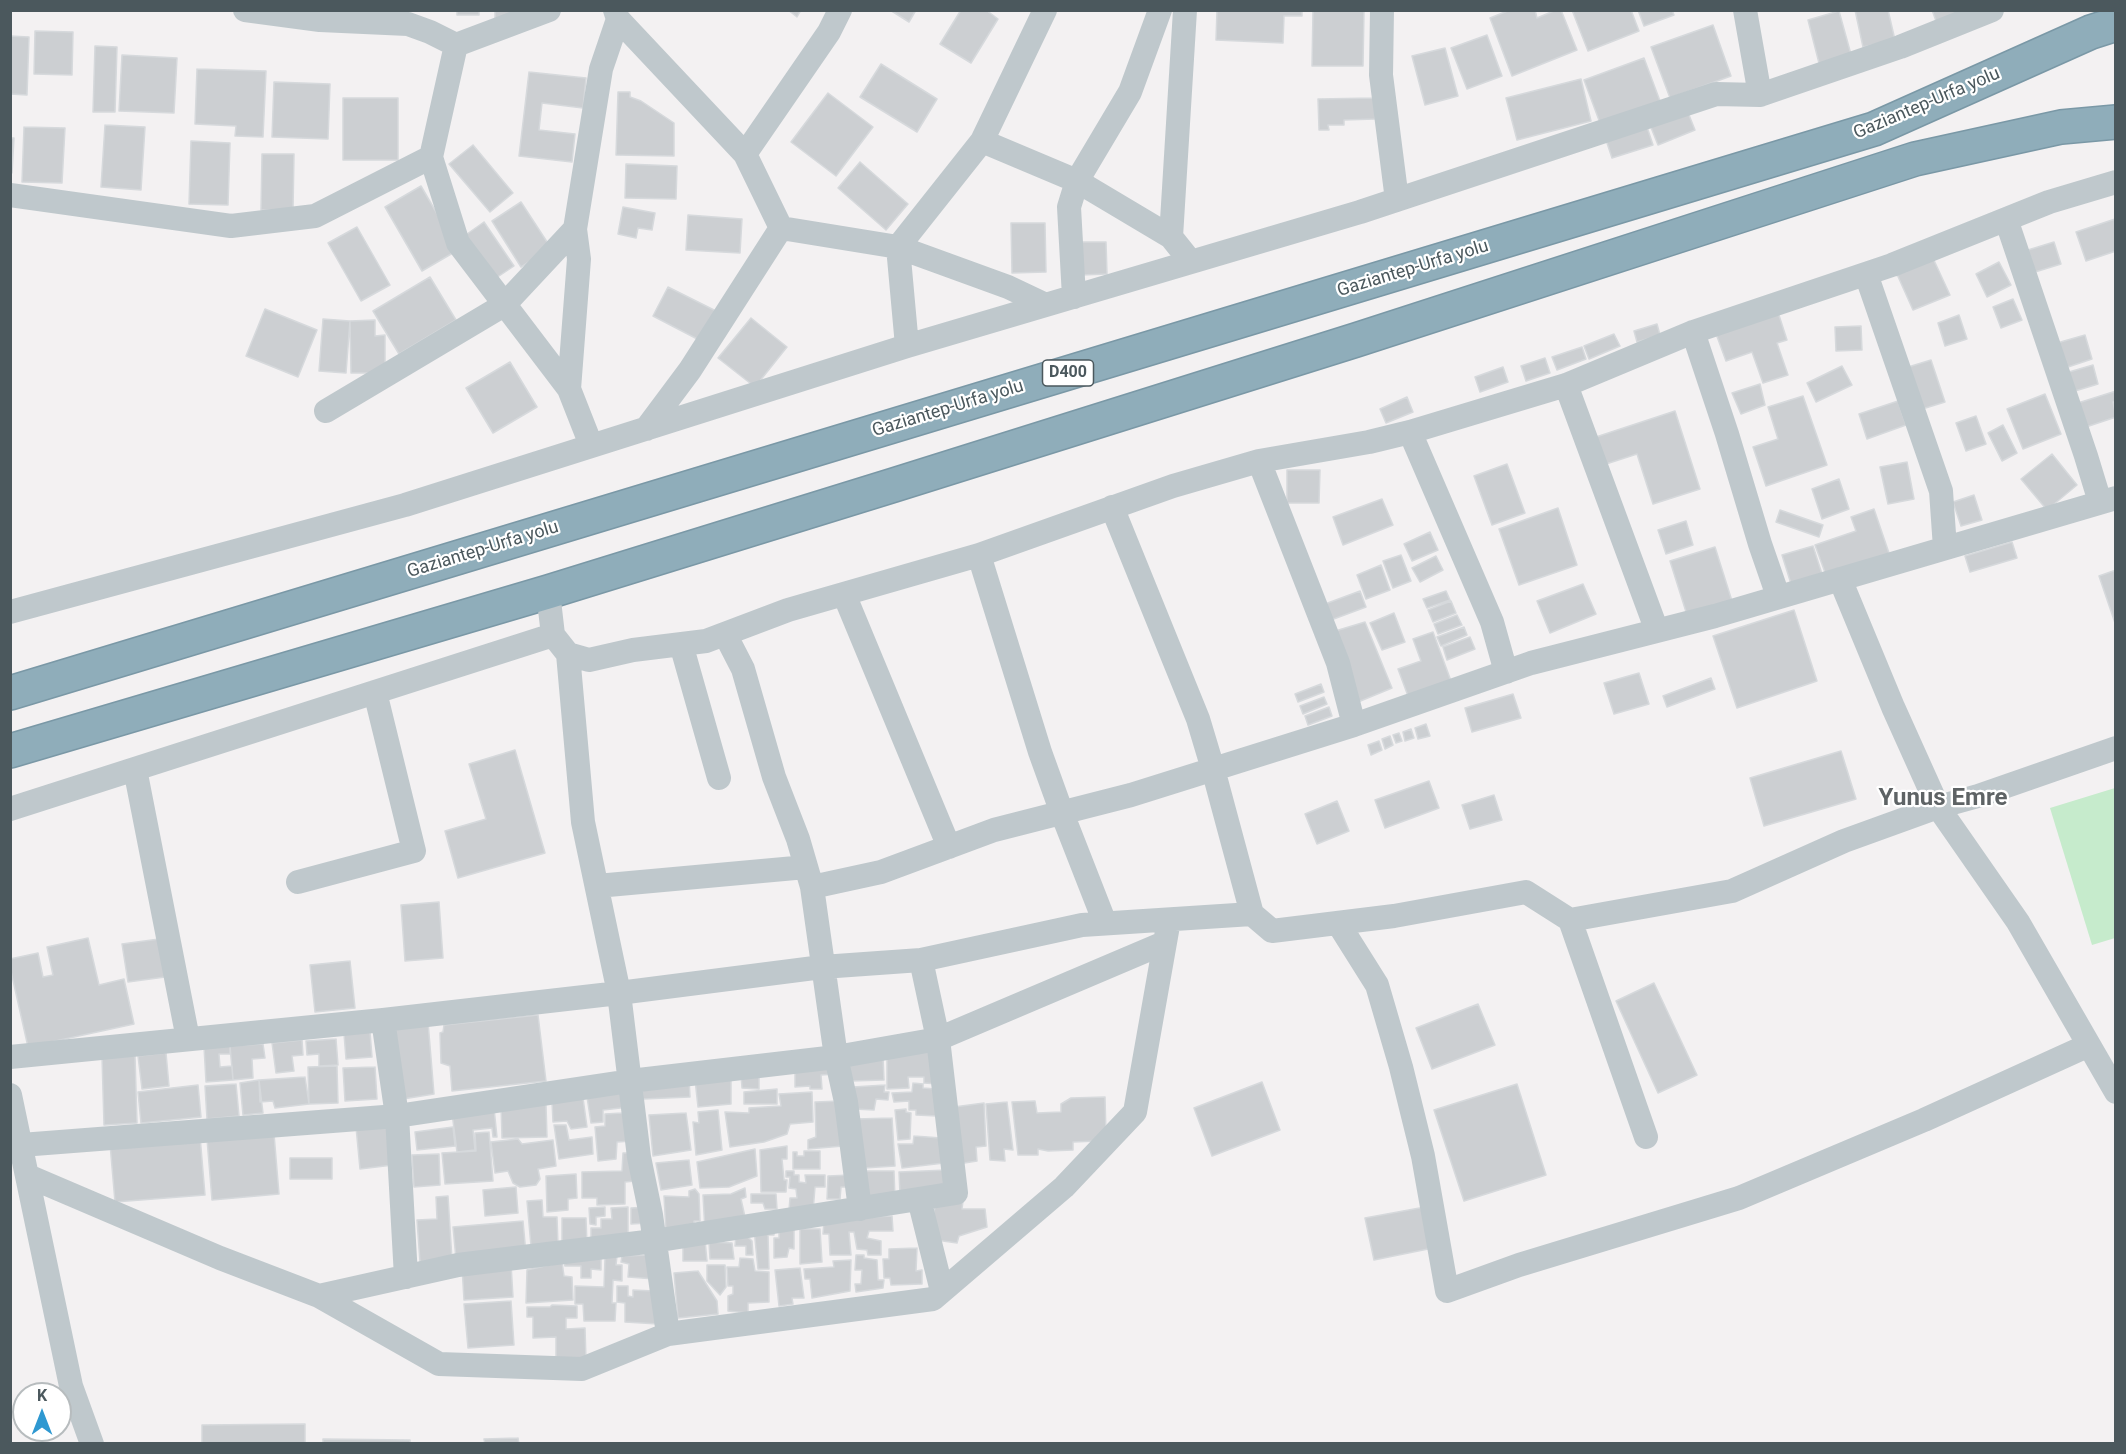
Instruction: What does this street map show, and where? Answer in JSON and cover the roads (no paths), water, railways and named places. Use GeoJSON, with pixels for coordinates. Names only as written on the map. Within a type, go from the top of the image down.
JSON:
{"type":"FeatureCollection","features":[{"type":"Feature","properties":{"kind":"highway","name":"Gaziantep-Urfa yolu"},"geometry":{"type":"LineString","coordinates":[[10,693],[1874,129],[2091,32],[2115,24]]}},
{"type":"Feature","properties":{"kind":"highway"},"geometry":{"type":"LineString","coordinates":[[10,751],[548,592],[1356,340],[1915,159],[2061,128],[2115,122]]}},
{"type":"Feature","properties":{"kind":"street"},"geometry":{"type":"LineString","coordinates":[[245,10],[320,20],[409,17],[430,32],[456,45],[549,10]]}},
{"type":"Feature","properties":{"kind":"street"},"geometry":{"type":"LineString","coordinates":[[745,154],[829,32],[840,10]]}},
{"type":"Feature","properties":{"kind":"street"},"geometry":{"type":"LineString","coordinates":[[907,346],[898,247],[982,141],[1046,10]]}},
{"type":"Feature","properties":{"kind":"street"},"geometry":{"type":"LineString","coordinates":[[1074,297],[1069,207],[1077,181],[1130,92],[1161,10]]}},
{"type":"Feature","properties":{"kind":"street"},"geometry":{"type":"LineString","coordinates":[[1171,237],[1185,10]]}},
{"type":"Feature","properties":{"kind":"street"},"geometry":{"type":"LineString","coordinates":[[1382,10],[1381,75],[1397,200]]}},
{"type":"Feature","properties":{"kind":"street"},"geometry":{"type":"LineString","coordinates":[[1745,10],[1760,95]]}},
{"type":"Feature","properties":{"kind":"street"},"geometry":{"type":"LineString","coordinates":[[10,612],[405,504],[907,346],[1397,200],[1716,94],[1760,95],[1900,47],[1992,10]]}},
{"type":"Feature","properties":{"kind":"street"},"geometry":{"type":"LineString","coordinates":[[616,15],[745,154],[780,228]]}},
{"type":"Feature","properties":{"kind":"street"},"geometry":{"type":"LineString","coordinates":[[569,389],[579,259],[575,229],[601,69],[616,15]]}},
{"type":"Feature","properties":{"kind":"street"},"geometry":{"type":"LineString","coordinates":[[456,45],[431,157],[458,243],[569,389],[591,446]]}},
{"type":"Feature","properties":{"kind":"street"},"geometry":{"type":"LineString","coordinates":[[982,141],[1077,181],[1171,237],[1191,262]]}},
{"type":"Feature","properties":{"kind":"street"},"geometry":{"type":"LineString","coordinates":[[10,195],[231,226],[315,216],[431,157]]}},
{"type":"Feature","properties":{"kind":"street"},"geometry":{"type":"LineString","coordinates":[[568,654],[589,660],[633,650],[706,641],[788,610],[979,555],[1173,486],[1259,461],[1369,442],[1410,432],[1566,385],[1693,332],[1866,274],[2049,202],[2115,182]]}},
{"type":"Feature","properties":{"kind":"street"},"geometry":{"type":"LineString","coordinates":[[597,886],[881,872],[994,830],[1131,795],[1354,725],[1531,663],[1657,631],[2108,500],[2086,456],[2006,219]]}},
{"type":"Feature","properties":{"kind":"street"},"geometry":{"type":"LineString","coordinates":[[780,228],[898,247],[1008,287],[1046,305]]}},
{"type":"Feature","properties":{"kind":"street"},"geometry":{"type":"LineString","coordinates":[[646,429],[690,369],[780,228]]}},
{"type":"Feature","properties":{"kind":"street"},"geometry":{"type":"LineString","coordinates":[[326,411],[504,305],[575,229]]}},
{"type":"Feature","properties":{"kind":"street"},"geometry":{"type":"LineString","coordinates":[[1866,274],[1941,491],[1945,548]]}},
{"type":"Feature","properties":{"kind":"street"},"geometry":{"type":"LineString","coordinates":[[1693,332],[1728,434],[1760,544],[1778,596]]}},
{"type":"Feature","properties":{"kind":"street"},"geometry":{"type":"LineString","coordinates":[[1566,385],[1657,631]]}},
{"type":"Feature","properties":{"kind":"street"},"geometry":{"type":"LineString","coordinates":[[1410,432],[1492,622],[1506,672]]}},
{"type":"Feature","properties":{"kind":"street"},"geometry":{"type":"LineString","coordinates":[[1259,461],[1338,663],[1354,725]]}},
{"type":"Feature","properties":{"kind":"street"},"geometry":{"type":"LineString","coordinates":[[1112,507],[1198,719],[1214,769],[1252,914],[1272,931],[1394,916],[1526,892],[1570,920],[1646,1137]]}},
{"type":"Feature","properties":{"kind":"street"},"geometry":{"type":"LineString","coordinates":[[979,555],[1040,752],[1105,923]]}},
{"type":"Feature","properties":{"kind":"street"},"geometry":{"type":"LineString","coordinates":[[1840,579],[1893,707],[1938,807],[2018,922],[2115,1092]]}},
{"type":"Feature","properties":{"kind":"street"},"geometry":{"type":"LineString","coordinates":[[548,592],[553,635],[568,654],[583,822],[619,993],[639,1157],[668,1334]]}},
{"type":"Feature","properties":{"kind":"street"},"geometry":{"type":"LineString","coordinates":[[844,594],[949,847]]}},
{"type":"Feature","properties":{"kind":"street"},"geometry":{"type":"LineString","coordinates":[[725,634],[743,669],[774,777],[798,839],[809,877],[836,1057],[846,1102],[860,1209]]}},
{"type":"Feature","properties":{"kind":"street"},"geometry":{"type":"LineString","coordinates":[[10,809],[553,635]]}},
{"type":"Feature","properties":{"kind":"street"},"geometry":{"type":"LineString","coordinates":[[681,644],[719,778]]}},
{"type":"Feature","properties":{"kind":"street"},"geometry":{"type":"LineString","coordinates":[[298,882],[414,851],[375,692]]}},
{"type":"Feature","properties":{"kind":"street"},"geometry":{"type":"LineString","coordinates":[[1570,920],[1732,891],[1844,841],[2115,748]]}},
{"type":"Feature","properties":{"kind":"street"},"geometry":{"type":"LineString","coordinates":[[135,769],[188,1039]]}},
{"type":"Feature","properties":{"kind":"street"},"geometry":{"type":"LineString","coordinates":[[21,1145],[397,1116],[630,1081],[836,1057],[938,1039],[1166,932],[1252,914]]}},
{"type":"Feature","properties":{"kind":"street"},"geometry":{"type":"LineString","coordinates":[[10,1057],[383,1020],[822,967],[921,960],[1082,925],[1105,923],[1166,932]]}},
{"type":"Feature","properties":{"kind":"street"},"geometry":{"type":"LineString","coordinates":[[1338,923],[1377,985],[1401,1067],[1423,1156],[1447,1291],[1519,1265],[1738,1198],[1935,1115],[2089,1045]]}},
{"type":"Feature","properties":{"kind":"street"},"geometry":{"type":"LineString","coordinates":[[28,1176],[220,1258],[319,1296],[439,1364],[582,1369],[668,1334],[933,1299],[1064,1187],[1135,1112],[1166,932]]}},
{"type":"Feature","properties":{"kind":"street"},"geometry":{"type":"LineString","coordinates":[[319,1296],[458,1265],[654,1241],[956,1193],[938,1039],[921,960]]}},
{"type":"Feature","properties":{"kind":"street"},"geometry":{"type":"LineString","coordinates":[[383,1020],[397,1116],[406,1277]]}},
{"type":"Feature","properties":{"kind":"street"},"geometry":{"type":"LineString","coordinates":[[10,1095],[71,1386],[92,1443]]}},
{"type":"Feature","properties":{"kind":"street"},"geometry":{"type":"LineString","coordinates":[[919,1199],[942,1291]]}},
{"type":"Feature","properties":{"kind":"district","name":"Yunus Emre"},"geometry":{"type":"Point","coordinates":[1943,799]}}]}
